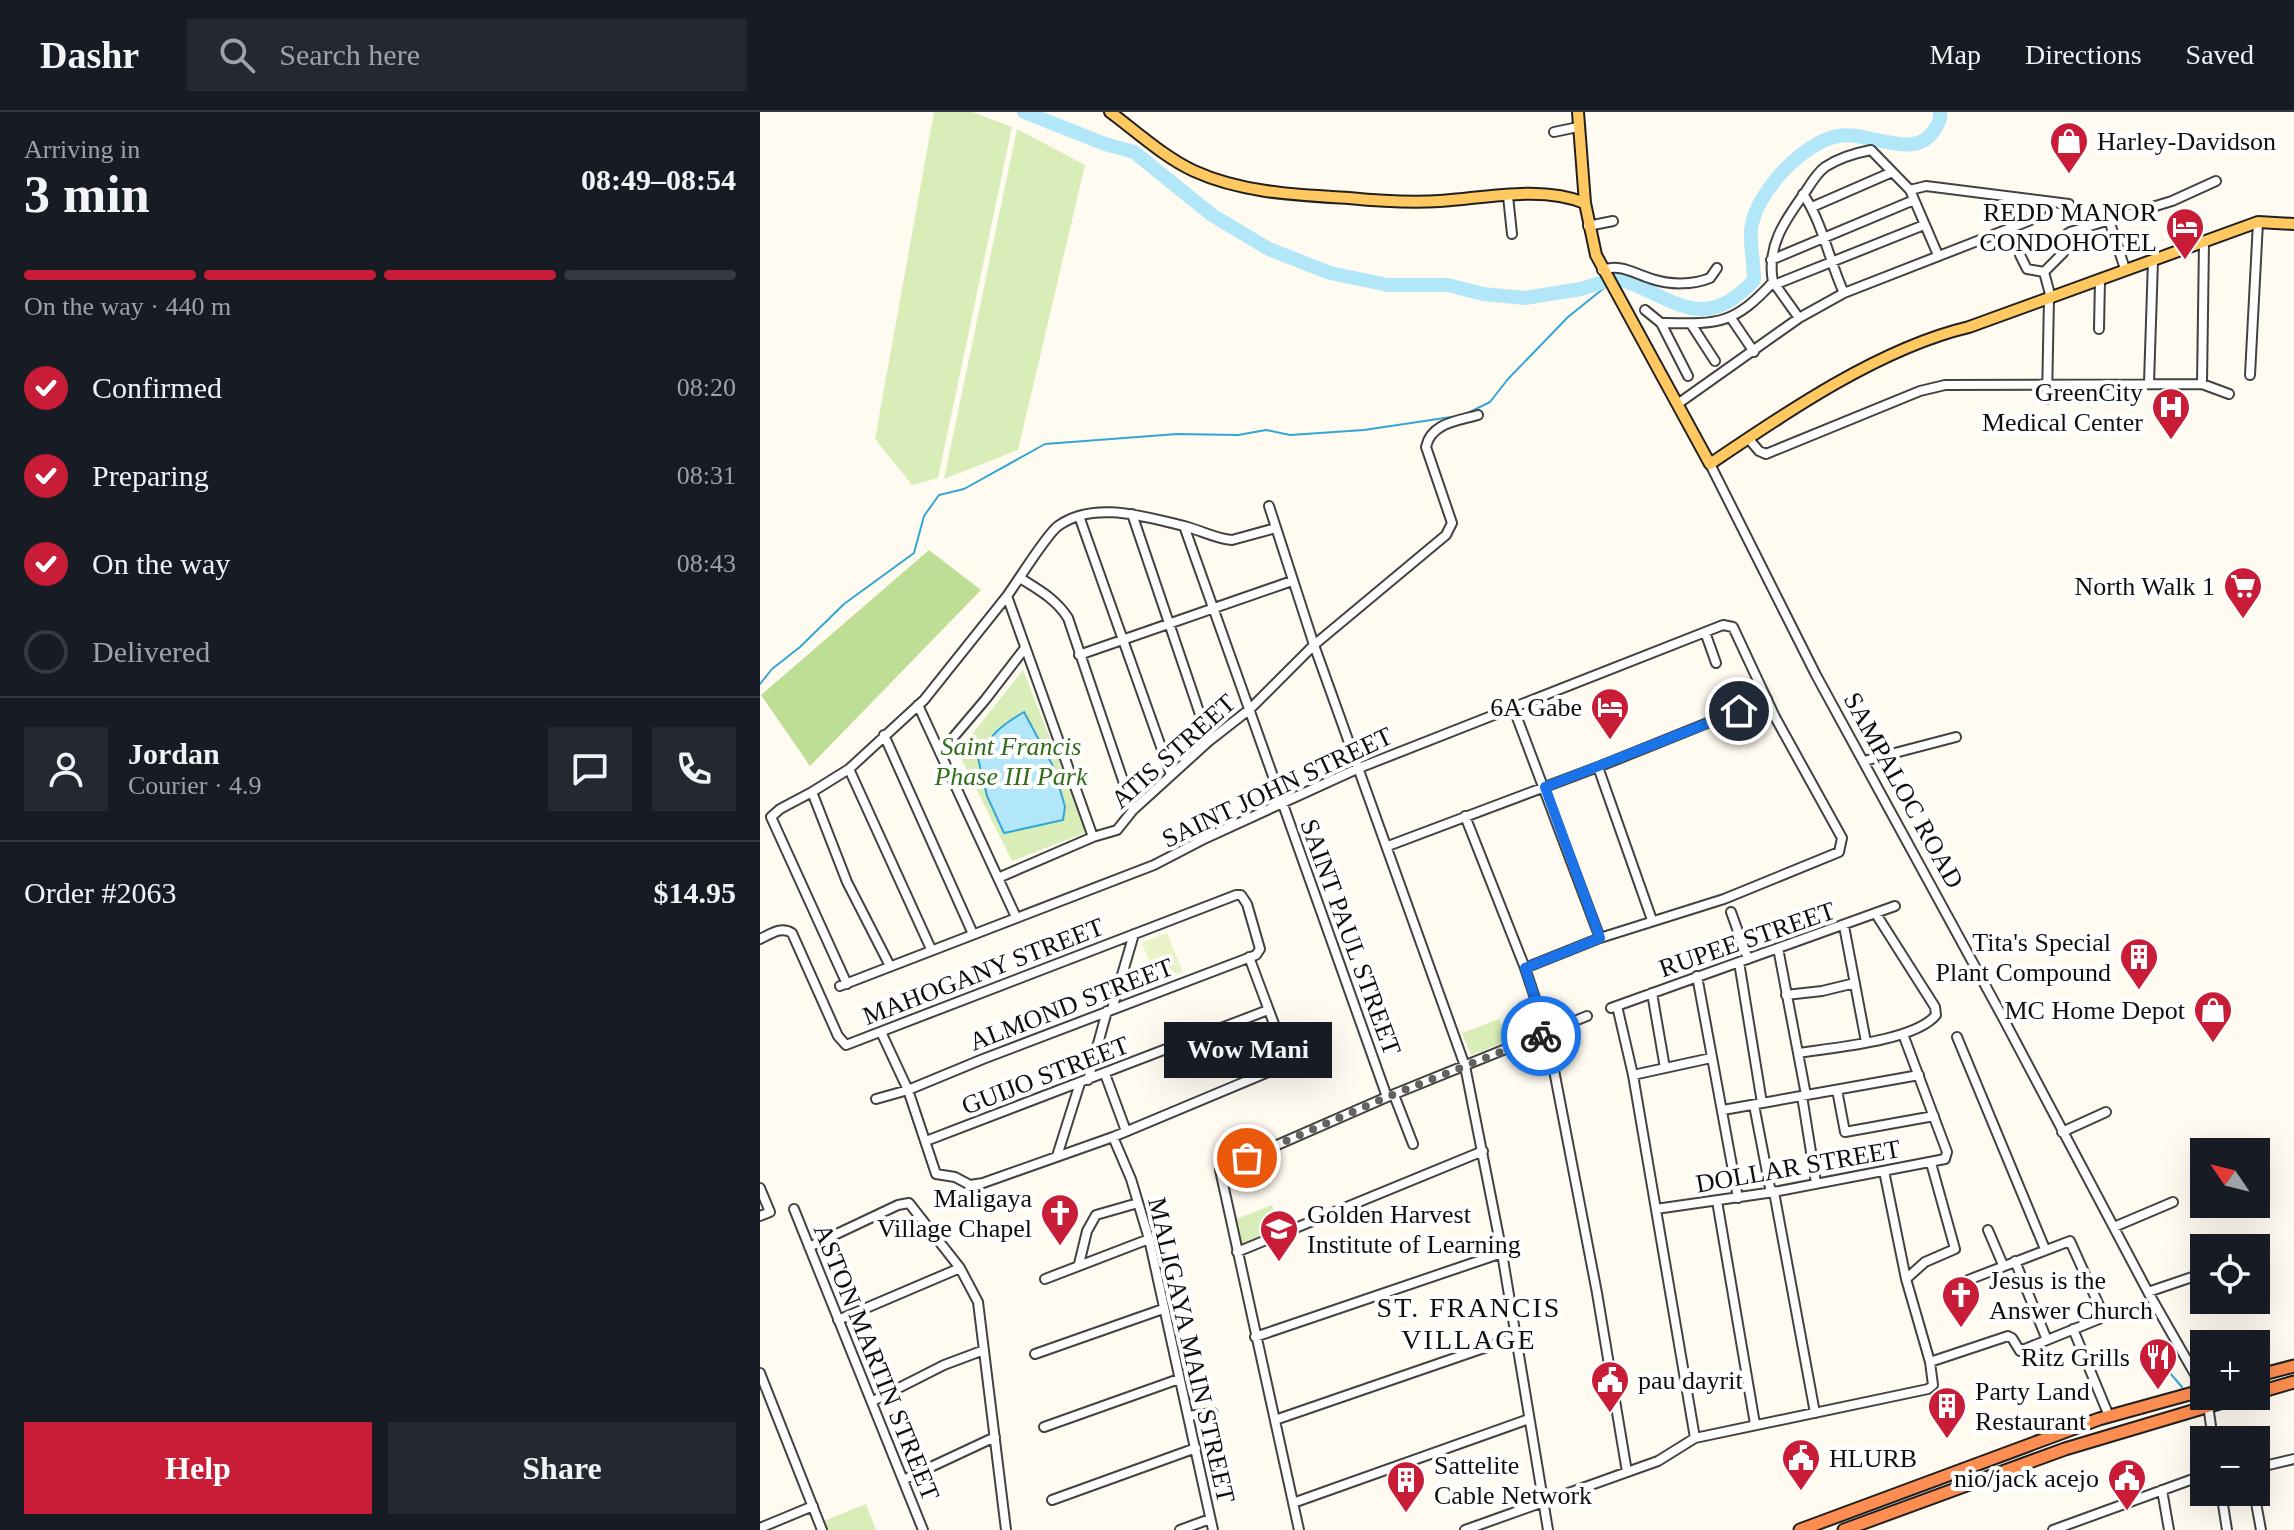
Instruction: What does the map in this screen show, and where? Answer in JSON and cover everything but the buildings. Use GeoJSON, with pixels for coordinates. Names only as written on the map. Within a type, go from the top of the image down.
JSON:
{"type":"FeatureCollection","features":[{"type":"Feature","properties":{"kind":"highway"},"geometry":{"type":"LineString","coordinates":[[2270,1372],[2294,1366]]}},
{"type":"Feature","properties":{"kind":"highway"},"geometry":{"type":"LineString","coordinates":[[2270,1389],[2294,1382]]}},
{"type":"Feature","properties":{"kind":"highway"},"geometry":{"type":"LineString","coordinates":[[1800,1530],[2109,1416],[2190,1394]]}},
{"type":"Feature","properties":{"kind":"highway"},"geometry":{"type":"LineString","coordinates":[[1844,1530],[2065,1449],[2201,1410]]}},
{"type":"Feature","properties":{"kind":"main road"},"geometry":{"type":"LineString","coordinates":[[1110,112],[1192,170],[1226,182],[1260,189],[1409,201],[1561,196],[1585,203]]}},
{"type":"Feature","properties":{"kind":"main road","name":"SAMPALOC ROAD"},"geometry":{"type":"LineString","coordinates":[[1578,112],[1588,226],[1603,272],[1679,403],[1710,464]]}},
{"type":"Feature","properties":{"kind":"main road"},"geometry":{"type":"LineString","coordinates":[[1710,464],[1823,392],[1885,358],[1948,332],[2258,222],[2294,224]]}},
{"type":"Feature","properties":{"kind":"street"},"geometry":{"type":"LineString","coordinates":[[1554,132],[1578,127]]}},
{"type":"Feature","properties":{"kind":"street"},"geometry":{"type":"LineString","coordinates":[[1799,318],[1774,284],[1771,260],[1779,232],[1822,170],[1854,153],[1871,150],[1890,173],[1910,190],[1938,255]]}},
{"type":"Feature","properties":{"kind":"street"},"geometry":{"type":"LineString","coordinates":[[1812,207],[1890,173]]}},
{"type":"Feature","properties":{"kind":"street"},"geometry":{"type":"LineString","coordinates":[[2044,272],[2063,253],[2061,238],[2070,232],[2172,201],[2216,181]]}},
{"type":"Feature","properties":{"kind":"street"},"geometry":{"type":"LineString","coordinates":[[1910,190],[1926,186],[2069,204]]}},
{"type":"Feature","properties":{"kind":"street"},"geometry":{"type":"LineString","coordinates":[[1803,194],[1812,207],[1844,293]]}},
{"type":"Feature","properties":{"kind":"street"},"geometry":{"type":"LineString","coordinates":[[1508,196],[1512,234]]}},
{"type":"Feature","properties":{"kind":"street"},"geometry":{"type":"LineString","coordinates":[[1771,260],[1914,200]]}},
{"type":"Feature","properties":{"kind":"street"},"geometry":{"type":"LineString","coordinates":[[1679,403],[1799,318],[1844,293],[2035,218],[2047,202]]}},
{"type":"Feature","properties":{"kind":"street"},"geometry":{"type":"LineString","coordinates":[[2109,220],[2125,269]]}},
{"type":"Feature","properties":{"kind":"street"},"geometry":{"type":"LineString","coordinates":[[1588,226],[1613,221]]}},
{"type":"Feature","properties":{"kind":"street"},"geometry":{"type":"LineString","coordinates":[[2250,375],[2258,222]]}},
{"type":"Feature","properties":{"kind":"street"},"geometry":{"type":"LineString","coordinates":[[1661,323],[1708,324],[1731,318],[1774,284],[1924,225]]}},
{"type":"Feature","properties":{"kind":"street"},"geometry":{"type":"LineString","coordinates":[[2202,384],[2204,242]]}},
{"type":"Feature","properties":{"kind":"street"},"geometry":{"type":"LineString","coordinates":[[2020,255],[2027,269],[2044,272]]}},
{"type":"Feature","properties":{"kind":"street"},"geometry":{"type":"LineString","coordinates":[[2149,383],[2153,260]]}},
{"type":"Feature","properties":{"kind":"street"},"geometry":{"type":"LineString","coordinates":[[1603,272],[1616,267],[1661,282],[1684,283],[1710,278],[1717,268]]}},
{"type":"Feature","properties":{"kind":"street"},"geometry":{"type":"LineString","coordinates":[[2044,272],[2050,298],[2047,399]]}},
{"type":"Feature","properties":{"kind":"street"},"geometry":{"type":"LineString","coordinates":[[2099,329],[2100,279]]}},
{"type":"Feature","properties":{"kind":"street"},"geometry":{"type":"LineString","coordinates":[[1645,310],[1661,323],[1688,376]]}},
{"type":"Feature","properties":{"kind":"street"},"geometry":{"type":"LineString","coordinates":[[1731,318],[1754,352]]}},
{"type":"Feature","properties":{"kind":"street"},"geometry":{"type":"LineString","coordinates":[[1691,324],[1715,361]]}},
{"type":"Feature","properties":{"kind":"street"},"geometry":{"type":"LineString","coordinates":[[1748,438],[1759,451],[1766,454],[1934,387],[2046,383],[2202,384],[2229,394]]}},
{"type":"Feature","properties":{"kind":"street","name":"ATIS STREET"},"geometry":{"type":"LineString","coordinates":[[998,878],[1093,837],[1117,830],[1133,810],[1209,741],[1250,709],[1314,645],[1451,530],[1452,523],[1426,447],[1428,437],[1438,427],[1478,415]]}},
{"type":"Feature","properties":{"kind":"street","name":"SAMPALOC ROAD"},"geometry":{"type":"LineString","coordinates":[[1710,464],[1816,675],[2190,1366]]}},
{"type":"Feature","properties":{"kind":"street"},"geometry":{"type":"LineString","coordinates":[[1269,506],[1314,645],[1465,1066],[1502,1253],[1548,1530]]}},
{"type":"Feature","properties":{"kind":"street"},"geometry":{"type":"LineString","coordinates":[[890,966],[847,882],[812,792],[849,769],[937,685],[1057,527],[1079,516],[1132,514],[1232,540],[1276,528]]}},
{"type":"Feature","properties":{"kind":"street"},"geometry":{"type":"LineString","coordinates":[[1132,514],[1209,741]]}},
{"type":"Feature","properties":{"kind":"street"},"geometry":{"type":"LineString","coordinates":[[1079,516],[1171,775]]}},
{"type":"Feature","properties":{"kind":"street","name":"SAINT PAUL STREET"},"geometry":{"type":"LineString","coordinates":[[1184,526],[1390,1096],[1413,1144]]}},
{"type":"Feature","properties":{"kind":"street"},"geometry":{"type":"LineString","coordinates":[[1020,578],[1061,606],[1068,618],[1133,810]]}},
{"type":"Feature","properties":{"kind":"street"},"geometry":{"type":"LineString","coordinates":[[1079,655],[1292,581]]}},
{"type":"Feature","properties":{"kind":"street"},"geometry":{"type":"LineString","coordinates":[[1007,596],[1093,837]]}},
{"type":"Feature","properties":{"kind":"street","name":"SAINT JOHN STREET"},"geometry":{"type":"LineString","coordinates":[[812,792],[771,817],[843,985],[1154,865],[1359,768],[1705,632],[1730,625],[1735,629],[1767,699]]}},
{"type":"Feature","properties":{"kind":"street"},"geometry":{"type":"LineString","coordinates":[[1705,632],[1716,663]]}},
{"type":"Feature","properties":{"kind":"street"},"geometry":{"type":"LineString","coordinates":[[940,753],[1025,648]]}},
{"type":"Feature","properties":{"kind":"street"},"geometry":{"type":"LineString","coordinates":[[1388,846],[1767,699],[1842,838],[1841,848],[1836,854],[1724,899],[1600,938],[1525,968]]}},
{"type":"Feature","properties":{"kind":"street"},"geometry":{"type":"LineString","coordinates":[[918,705],[1016,917]]}},
{"type":"Feature","properties":{"kind":"street"},"geometry":{"type":"LineString","coordinates":[[1513,707],[1600,938]]}},
{"type":"Feature","properties":{"kind":"street"},"geometry":{"type":"LineString","coordinates":[[884,735],[973,934]]}},
{"type":"Feature","properties":{"kind":"street"},"geometry":{"type":"LineString","coordinates":[[1864,761],[1956,737]]}},
{"type":"Feature","properties":{"kind":"street"},"geometry":{"type":"LineString","coordinates":[[1598,767],[1652,920]]}},
{"type":"Feature","properties":{"kind":"street"},"geometry":{"type":"LineString","coordinates":[[849,769],[931,949]]}},
{"type":"Feature","properties":{"kind":"street"},"geometry":{"type":"LineString","coordinates":[[1465,816],[1525,968],[1547,1034],[1597,1293],[1627,1472]]}},
{"type":"Feature","properties":{"kind":"street","name":"MAHOGANY STREET"},"geometry":{"type":"LineString","coordinates":[[760,939],[780,930],[786,929],[792,933],[841,1043],[846,1045],[1241,895],[1247,904],[1260,949],[1259,953],[1249,957]]}},
{"type":"Feature","properties":{"kind":"street","name":"RUPEE STREET"},"geometry":{"type":"LineString","coordinates":[[1633,1075],[1614,1007],[1895,906]]}},
{"type":"Feature","properties":{"kind":"street"},"geometry":{"type":"LineString","coordinates":[[1731,912],[1743,961],[1770,1188],[1774,1192],[1815,1413]]}},
{"type":"Feature","properties":{"kind":"street"},"geometry":{"type":"LineString","coordinates":[[1798,1053],[1903,1034],[1931,1021],[1936,1015],[1935,1007],[1876,914]]}},
{"type":"Feature","properties":{"kind":"street"},"geometry":{"type":"LineString","coordinates":[[1844,926],[1866,1042]]}},
{"type":"Feature","properties":{"kind":"street"},"geometry":{"type":"LineString","coordinates":[[1057,1156],[1134,934]]}},
{"type":"Feature","properties":{"kind":"street"},"geometry":{"type":"LineString","coordinates":[[1778,948],[1798,1053],[1816,1183]]}},
{"type":"Feature","properties":{"kind":"street"},"geometry":{"type":"LineString","coordinates":[[881,1032],[908,1090],[936,1174],[955,1177],[970,1185],[983,1183],[1113,1137],[1285,1065],[1286,1056],[1249,957]]}},
{"type":"Feature","properties":{"kind":"street","name":"ALMOND STREET"},"geometry":{"type":"LineString","coordinates":[[876,1099],[908,1090],[1249,957]]}},
{"type":"Feature","properties":{"kind":"street"},"geometry":{"type":"LineString","coordinates":[[1697,976],[1738,1198]]}},
{"type":"Feature","properties":{"kind":"street"},"geometry":{"type":"LineString","coordinates":[[1786,995],[1855,983]]}},
{"type":"Feature","properties":{"kind":"street"},"geometry":{"type":"LineString","coordinates":[[1652,993],[1665,1068]]}},
{"type":"Feature","properties":{"kind":"street","name":"GUIJO STREET"},"geometry":{"type":"LineString","coordinates":[[926,1141],[1268,1010]]}},
{"type":"Feature","properties":{"kind":"street"},"geometry":{"type":"LineString","coordinates":[[1299,1530],[1220,1170],[1390,1096],[1587,1016]]}},
{"type":"Feature","properties":{"kind":"street"},"geometry":{"type":"LineString","coordinates":[[1837,1090],[1845,1132],[1934,1116],[1903,1034]]}},
{"type":"Feature","properties":{"kind":"street"},"geometry":{"type":"LineString","coordinates":[[1957,1037],[2045,1249]]}},
{"type":"Feature","properties":{"kind":"street"},"geometry":{"type":"LineString","coordinates":[[1695,1438],[1633,1075],[1711,1058]]}},
{"type":"Feature","properties":{"kind":"street"},"geometry":{"type":"LineString","coordinates":[[1105,1074],[1126,1131]]}},
{"type":"Feature","properties":{"kind":"street"},"geometry":{"type":"LineString","coordinates":[[1723,1110],[1919,1075]]}},
{"type":"Feature","properties":{"kind":"street"},"geometry":{"type":"LineString","coordinates":[[2062,1132],[2106,1112]]}},
{"type":"Feature","properties":{"kind":"street","name":"DOLLAR STREET"},"geometry":{"type":"LineString","coordinates":[[1656,1209],[1774,1192],[1945,1159],[1947,1152],[1934,1116]]}},
{"type":"Feature","properties":{"kind":"street","name":"MALIGAYA MAIN STREET"},"geometry":{"type":"LineString","coordinates":[[1113,1137],[1131,1179],[1149,1239],[1213,1530]]}},
{"type":"Feature","properties":{"kind":"street"},"geometry":{"type":"LineString","coordinates":[[1237,1252],[1483,1151]]}},
{"type":"Feature","properties":{"kind":"street"},"geometry":{"type":"LineString","coordinates":[[1906,1279],[1925,1262],[1955,1249],[1931,1163]]}},
{"type":"Feature","properties":{"kind":"street"},"geometry":{"type":"LineString","coordinates":[[1465,1530],[1658,1461],[1695,1438],[1928,1389],[1933,1385],[1930,1362],[1906,1279],[1884,1171]]}},
{"type":"Feature","properties":{"kind":"street"},"geometry":{"type":"LineString","coordinates":[[760,1188],[770,1212],[760,1216]]}},
{"type":"Feature","properties":{"kind":"street"},"geometry":{"type":"LineString","coordinates":[[1717,1201],[1755,1424]]}},
{"type":"Feature","properties":{"kind":"street"},"geometry":{"type":"LineString","coordinates":[[2114,1227],[2173,1202]]}},
{"type":"Feature","properties":{"kind":"street"},"geometry":{"type":"LineString","coordinates":[[809,1247],[898,1205],[909,1203],[960,1268],[978,1302],[1006,1530]]}},
{"type":"Feature","properties":{"kind":"street"},"geometry":{"type":"LineString","coordinates":[[1079,1264],[1087,1231],[1096,1215],[1138,1203]]}},
{"type":"Feature","properties":{"kind":"street","name":"ASTON MARTIN STREET"},"geometry":{"type":"LineString","coordinates":[[794,1209],[923,1530]]}},
{"type":"Feature","properties":{"kind":"street"},"geometry":{"type":"LineString","coordinates":[[1988,1230],[2003,1265]]}},
{"type":"Feature","properties":{"kind":"street"},"geometry":{"type":"LineString","coordinates":[[1045,1279],[1149,1239]]}},
{"type":"Feature","properties":{"kind":"street"},"geometry":{"type":"LineString","coordinates":[[1930,1362],[2008,1336],[2020,1351],[2099,1319],[2102,1312],[2073,1243],[2045,1249],[1968,1280]]}},
{"type":"Feature","properties":{"kind":"street"},"geometry":{"type":"LineString","coordinates":[[1255,1337],[1502,1253]]}},
{"type":"Feature","properties":{"kind":"street"},"geometry":{"type":"LineString","coordinates":[[2015,1261],[2047,1340]]}},
{"type":"Feature","properties":{"kind":"street"},"geometry":{"type":"LineString","coordinates":[[838,1320],[960,1268]]}},
{"type":"Feature","properties":{"kind":"street"},"geometry":{"type":"LineString","coordinates":[[2148,1292],[2190,1278]]}},
{"type":"Feature","properties":{"kind":"street"},"geometry":{"type":"LineString","coordinates":[[1035,1354],[1163,1309]]}},
{"type":"Feature","properties":{"kind":"street"},"geometry":{"type":"LineString","coordinates":[[2073,1329],[2109,1416]]}},
{"type":"Feature","properties":{"kind":"street"},"geometry":{"type":"LineString","coordinates":[[1275,1420],[1516,1337]]}},
{"type":"Feature","properties":{"kind":"street"},"geometry":{"type":"LineString","coordinates":[[873,1401],[944,1365],[984,1350]]}},
{"type":"Feature","properties":{"kind":"street"},"geometry":{"type":"LineString","coordinates":[[760,1373],[822,1530]]}},
{"type":"Feature","properties":{"kind":"street"},"geometry":{"type":"LineString","coordinates":[[1044,1427],[1179,1379]]}},
{"type":"Feature","properties":{"kind":"street"},"geometry":{"type":"LineString","coordinates":[[1188,1416],[1213,1413]]}},
{"type":"Feature","properties":{"kind":"street"},"geometry":{"type":"LineString","coordinates":[[1293,1503],[1529,1419]]}},
{"type":"Feature","properties":{"kind":"street"},"geometry":{"type":"LineString","coordinates":[[903,1480],[995,1437]]}},
{"type":"Feature","properties":{"kind":"street"},"geometry":{"type":"LineString","coordinates":[[1052,1500],[1196,1448]]}},
{"type":"Feature","properties":{"kind":"street"},"geometry":{"type":"LineString","coordinates":[[2270,1465],[2294,1459]]}},
{"type":"Feature","properties":{"kind":"street"},"geometry":{"type":"LineString","coordinates":[[2053,1530],[2190,1480]]}},
{"type":"Feature","properties":{"kind":"street"},"geometry":{"type":"LineString","coordinates":[[2162,1490],[2169,1530]]}},
{"type":"Feature","properties":{"kind":"street"},"geometry":{"type":"LineString","coordinates":[[760,1528],[813,1506]]}},
{"type":"Feature","properties":{"kind":"street"},"geometry":{"type":"LineString","coordinates":[[2223,1506],[2227,1530]]}},
{"type":"Feature","properties":{"kind":"street"},"geometry":{"type":"LineString","coordinates":[[2257,1506],[2261,1530]]}},
{"type":"Feature","properties":{"kind":"street"},"geometry":{"type":"LineString","coordinates":[[1180,1530],[1210,1519]]}},
{"type":"Feature","properties":{"kind":"green space"},"geometry":{"type":"Polygon","coordinates":[[[934,112],[972,112],[1012,127],[938,478],[912,485],[875,439],[934,112]]]}},
{"type":"Feature","properties":{"kind":"green space"},"geometry":{"type":"Polygon","coordinates":[[[1017,129],[1085,165],[1018,450],[944,479],[1017,129]]]}},
{"type":"Feature","properties":{"kind":"green space"},"geometry":{"type":"Polygon","coordinates":[[[929,550],[981,590],[810,766],[761,695],[929,550]]]}},
{"type":"Feature","properties":{"kind":"green space","name":"Saint Francis Phase III Park"},"geometry":{"type":"Polygon","coordinates":[[[1023,670],[1087,832],[1012,861],[958,752],[1023,670]]]}},
{"type":"Feature","properties":{"kind":"green space"},"geometry":{"type":"Polygon","coordinates":[[[1167,933],[1183,972],[1157,982],[1142,943],[1167,933]]]}},
{"type":"Feature","properties":{"kind":"green space"},"geometry":{"type":"Polygon","coordinates":[[[1499,1019],[1508,1041],[1471,1055],[1462,1033],[1499,1019]]]}},
{"type":"Feature","properties":{"kind":"green space"},"geometry":{"type":"Polygon","coordinates":[[[1272,1205],[1282,1231],[1237,1250],[1231,1221],[1272,1205]]]}},
{"type":"Feature","properties":{"kind":"green space"},"geometry":{"type":"Polygon","coordinates":[[[866,1504],[876,1530],[828,1530],[824,1521],[866,1504]]]}},
{"type":"Feature","properties":{"kind":"water"},"geometry":{"type":"Polygon","coordinates":[[[1024,712],[1054,768],[1065,807],[1063,820],[1004,833],[987,796],[978,758],[997,731],[1024,712]]]}},
{"type":"Feature","properties":{"kind":"waterway"},"geometry":{"type":"LineString","coordinates":[[1024,112],[1134,152],[1212,215],[1269,249],[1330,273],[1388,285],[1448,285],[1483,294],[1525,298],[1581,289],[1616,278],[1686,307],[1702,309],[1718,306],[1735,297],[1754,280],[1751,237],[1754,217],[1770,187],[1796,159],[1824,140],[1838,136],[1916,144],[1935,129],[1940,112]]}},
{"type":"Feature","properties":{"kind":"waterway"},"geometry":{"type":"LineString","coordinates":[[1468,413],[1490,402],[1568,317],[1609,284]]}},
{"type":"Feature","properties":{"kind":"waterway"},"geometry":{"type":"LineString","coordinates":[[760,684],[772,669],[800,647],[844,604],[914,553],[924,516],[939,495],[964,489],[1045,444],[1177,434],[1238,435],[1266,430],[1290,435],[1364,430],[1458,416]]}},
{"type":"Feature","properties":{"kind":"waterway"},"geometry":{"type":"LineString","coordinates":[[2170,1373],[2182,1387]]}},
{"type":"Feature","properties":{"kind":"way so far"},"geometry":{"type":"LineString","coordinates":[[1247,1158],[1387,1097],[1541,1036]]}},
{"type":"Feature","properties":{"kind":"place","name":"Harley-Davidson"},"geometry":{"type":"Point","coordinates":[2069,175]}},
{"type":"Feature","properties":{"kind":"place","name":"REDD MANOR CONDOHOTEL"},"geometry":{"type":"Point","coordinates":[2185,261]}},
{"type":"Feature","properties":{"kind":"place","name":"GreenCity Medical Center"},"geometry":{"type":"Point","coordinates":[2171,441]}},
{"type":"Feature","properties":{"kind":"place","name":"North Walk 1"},"geometry":{"type":"Point","coordinates":[2243,620]}},
{"type":"Feature","properties":{"kind":"place","name":"6A Gabe"},"geometry":{"type":"Point","coordinates":[1610,741]}},
{"type":"Feature","properties":{"kind":"place","name":"Tita's Special Plant Compound"},"geometry":{"type":"Point","coordinates":[2139,991]}},
{"type":"Feature","properties":{"kind":"place","name":"MC Home Depot"},"geometry":{"type":"Point","coordinates":[2213,1044]}},
{"type":"Feature","properties":{"kind":"place","name":"Wow Mani"},"geometry":{"type":"Point","coordinates":[1247,1158]}},
{"type":"Feature","properties":{"kind":"place","name":"Maligaya Village Chapel"},"geometry":{"type":"Point","coordinates":[1060,1247]}},
{"type":"Feature","properties":{"kind":"place","name":"Golden Harvest Institute of Learning"},"geometry":{"type":"Point","coordinates":[1279,1263]}},
{"type":"Feature","properties":{"kind":"place","name":"Jesus is the Answer Church"},"geometry":{"type":"Point","coordinates":[1961,1329]}},
{"type":"Feature","properties":{"kind":"place","name":"Ritz Grills"},"geometry":{"type":"Point","coordinates":[2158,1391]}},
{"type":"Feature","properties":{"kind":"place","name":"pau dayrit"},"geometry":{"type":"Point","coordinates":[1610,1414]}},
{"type":"Feature","properties":{"kind":"place","name":"Party Land Restaurant"},"geometry":{"type":"Point","coordinates":[1947,1440]}},
{"type":"Feature","properties":{"kind":"place","name":"HLURB"},"geometry":{"type":"Point","coordinates":[1801,1492]}},
{"type":"Feature","properties":{"kind":"place","name":"nio/jack acejo"},"geometry":{"type":"Point","coordinates":[2127,1512]}},
{"type":"Feature","properties":{"kind":"place","name":"Sattelite Cable Network"},"geometry":{"type":"Point","coordinates":[1406,1514]}},
{"type":"Feature","properties":{"kind":"district","name":"ST. FRANCIS VILLAGE"},"geometry":{"type":"Point","coordinates":[1469,1323]}},
{"type":"Feature","properties":{"kind":"route"},"geometry":{"type":"LineString","coordinates":[[1541,1036],[1547,1034],[1525,968],[1600,938],[1545,787],[1739,711]]}}]}
